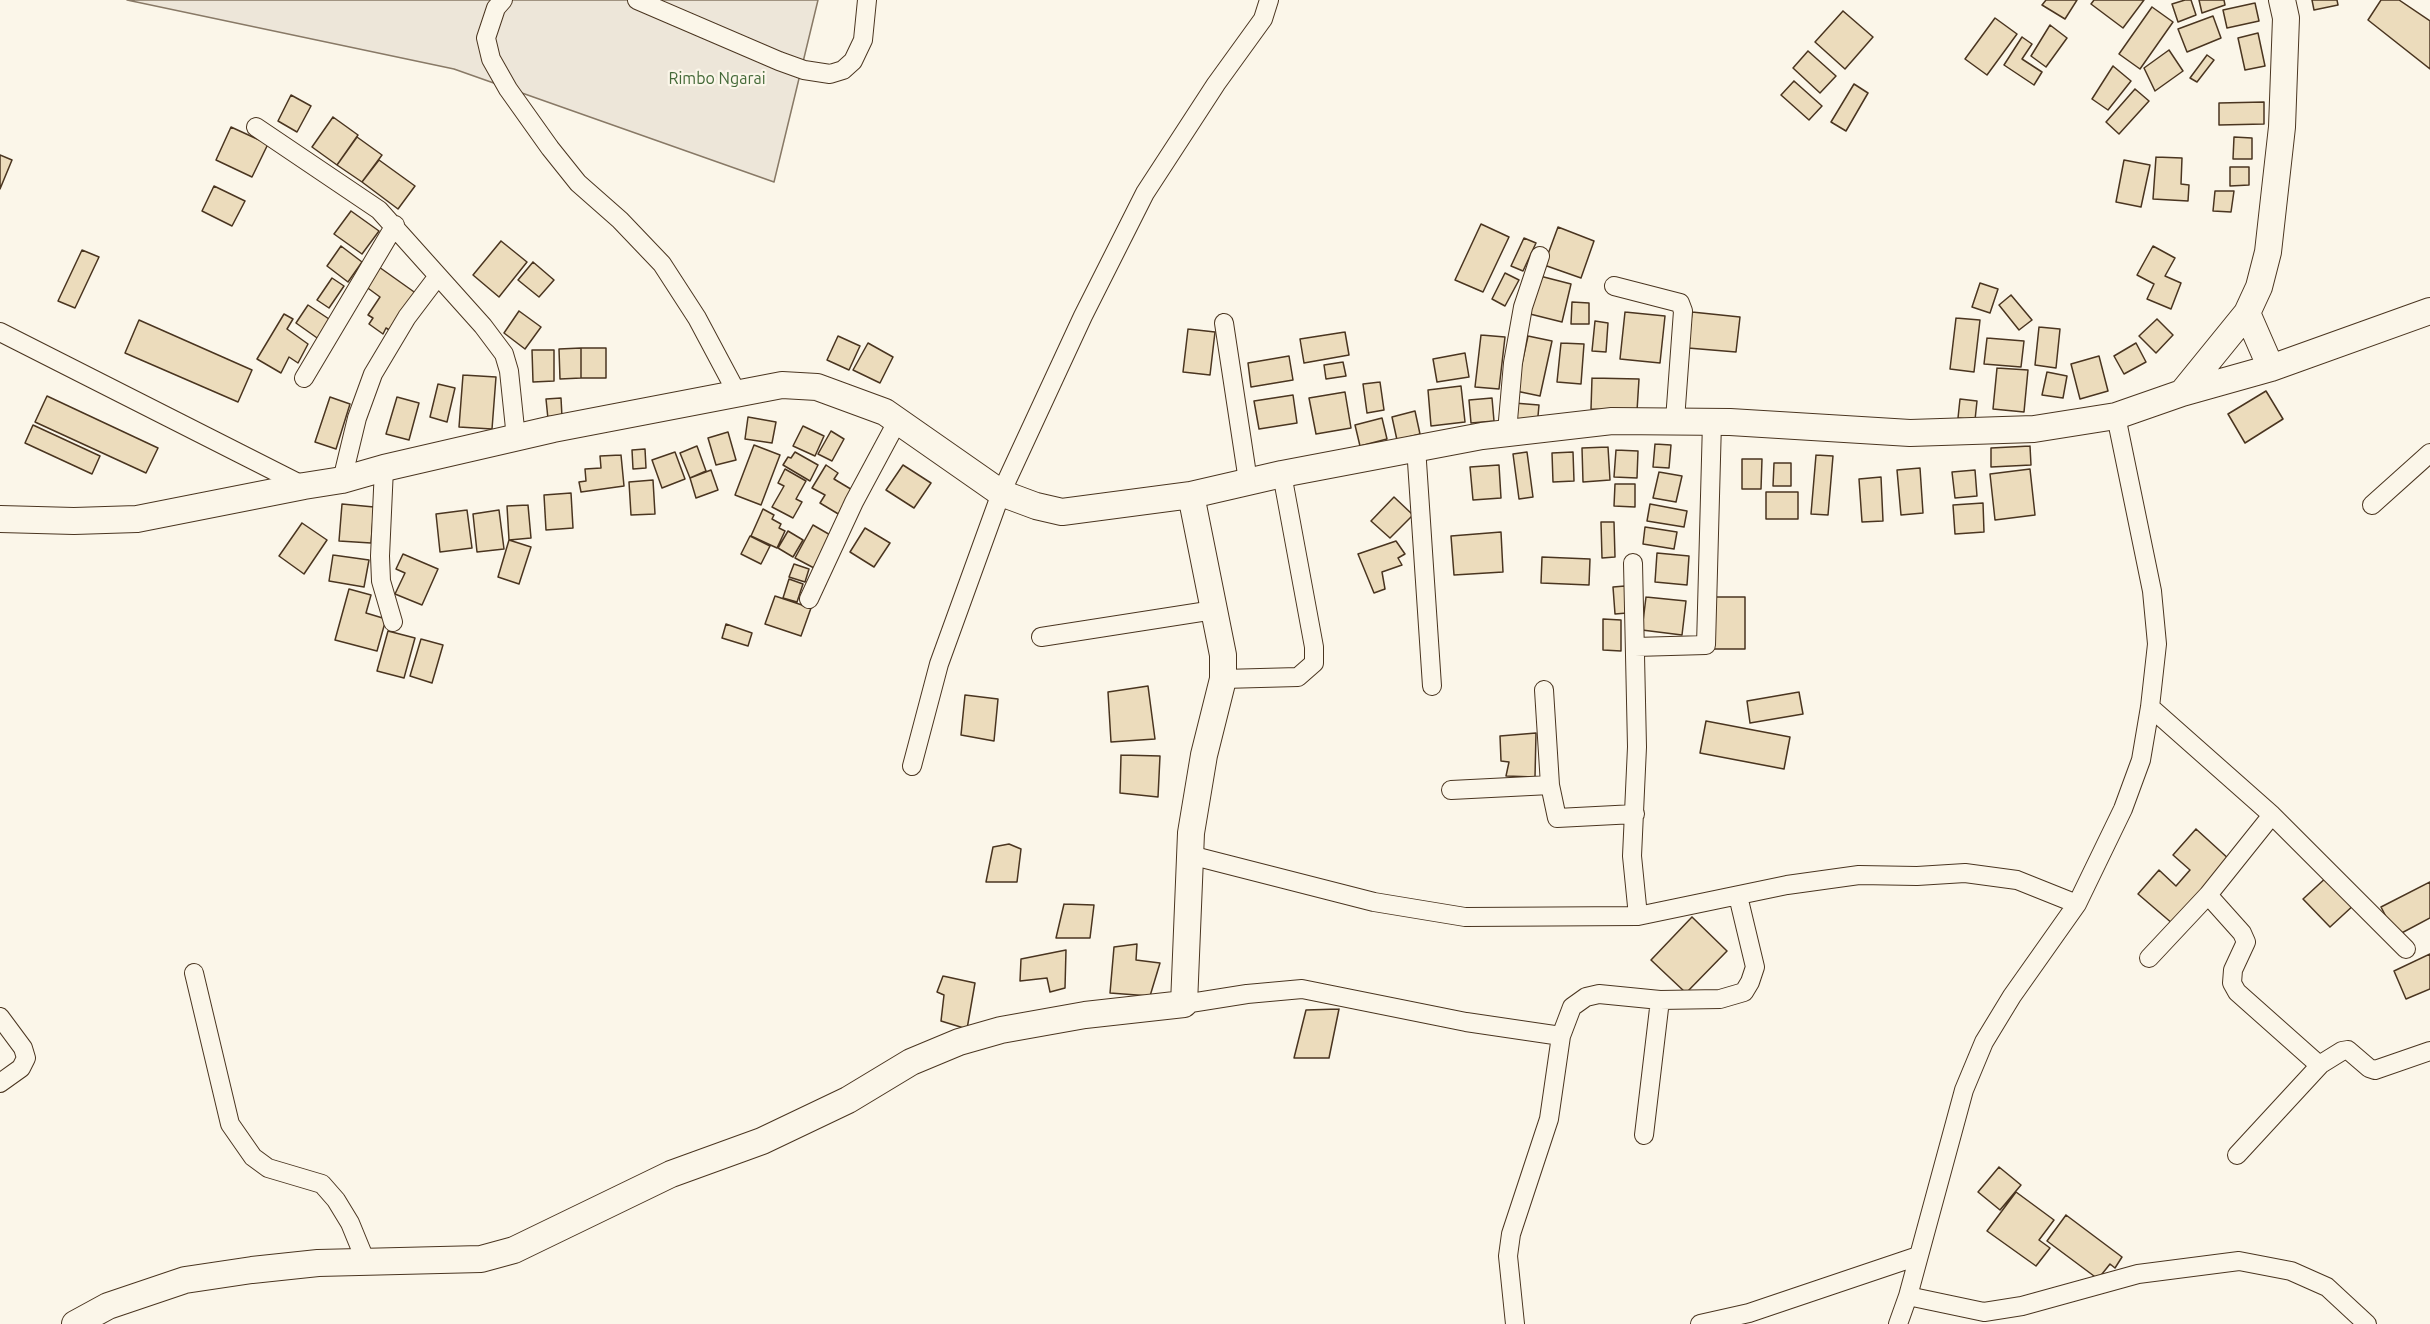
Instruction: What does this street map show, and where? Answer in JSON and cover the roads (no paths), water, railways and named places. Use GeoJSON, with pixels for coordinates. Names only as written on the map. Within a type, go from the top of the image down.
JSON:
{"type":"FeatureCollection","features":[{"type":"Feature","properties":{"kind":"street"},"geometry":{"type":"LineString","coordinates":[[502,0],[496,8],[486,38],[491,59],[508,89],[578,183],[628,227],[662,264],[697,318],[737,393]]}},
{"type":"Feature","properties":{"kind":"street"},"geometry":{"type":"LineString","coordinates":[[637,0],[779,61],[804,70],[830,74],[843,70],[853,61],[863,40],[867,0]]}},
{"type":"Feature","properties":{"kind":"street"},"geometry":{"type":"LineString","coordinates":[[912,766],[942,654],[1002,493],[1083,316],[1146,193],[1216,84],[1263,19],[1269,0]]}},
{"type":"Feature","properties":{"kind":"street"},"geometry":{"type":"LineString","coordinates":[[2182,393],[2247,313],[2259,287],[2268,252],[2282,128],[2286,18],[2283,0]]}},
{"type":"Feature","properties":{"kind":"street"},"geometry":{"type":"LineString","coordinates":[[256,127],[362,198],[394,225],[483,326],[504,354],[513,386],[516,438]]}},
{"type":"Feature","properties":{"kind":"street"},"geometry":{"type":"LineString","coordinates":[[304,378],[394,225]]}},
{"type":"Feature","properties":{"kind":"street"},"geometry":{"type":"LineString","coordinates":[[1507,432],[1513,363],[1523,307],[1540,256]]}},
{"type":"Feature","properties":{"kind":"street"},"geometry":{"type":"LineString","coordinates":[[342,480],[357,418],[373,374],[407,317],[438,276]]}},
{"type":"Feature","properties":{"kind":"street"},"geometry":{"type":"LineString","coordinates":[[1614,286],[1680,303],[1683,311],[1675,420]]}},
{"type":"Feature","properties":{"kind":"street"},"geometry":{"type":"LineString","coordinates":[[0,519],[74,521],[138,519],[342,480],[384,468],[516,438],[782,385],[817,387],[855,399],[885,412],[1002,493],[1036,506],[1062,512],[1191,495],[1416,447],[1507,432],[1612,421],[1675,420],[1910,433],[2034,429],[2116,416],[2182,393],[2271,368],[2430,311]]}},
{"type":"Feature","properties":{"kind":"street"},"geometry":{"type":"LineString","coordinates":[[2247,313],[2271,368]]}},
{"type":"Feature","properties":{"kind":"street"},"geometry":{"type":"LineString","coordinates":[[1224,323],[1248,481]]}},
{"type":"Feature","properties":{"kind":"street"},"geometry":{"type":"LineString","coordinates":[[0,332],[304,486]]}},
{"type":"Feature","properties":{"kind":"street"},"geometry":{"type":"LineString","coordinates":[[1898,1324],[1908,1296],[1964,1090],[1984,1042],[2012,996],[2077,904],[2123,809],[2141,760],[2157,644],[2152,591],[2127,480],[2116,416]]}},
{"type":"Feature","properties":{"kind":"street"},"geometry":{"type":"LineString","coordinates":[[809,599],[854,502],[898,420]]}},
{"type":"Feature","properties":{"kind":"street"},"geometry":{"type":"LineString","coordinates":[[1635,647],[1706,645],[1712,422]]}},
{"type":"Feature","properties":{"kind":"street"},"geometry":{"type":"LineString","coordinates":[[1416,447],[1432,686]]}},
{"type":"Feature","properties":{"kind":"street"},"geometry":{"type":"LineString","coordinates":[[2372,505],[2430,453]]}},
{"type":"Feature","properties":{"kind":"street"},"geometry":{"type":"LineString","coordinates":[[384,468],[381,581],[393,622]]}},
{"type":"Feature","properties":{"kind":"street"},"geometry":{"type":"LineString","coordinates":[[1223,679],[1298,677],[1314,663],[1314,647],[1282,474]]}},
{"type":"Feature","properties":{"kind":"street"},"geometry":{"type":"LineString","coordinates":[[1184,1004],[1191,833],[1204,755],[1223,679],[1223,655],[1191,495]]}},
{"type":"Feature","properties":{"kind":"street"},"geometry":{"type":"LineString","coordinates":[[1633,563],[1637,747],[1632,856],[1638,916]]}},
{"type":"Feature","properties":{"kind":"street"},"geometry":{"type":"LineString","coordinates":[[1041,637],[1214,610]]}},
{"type":"Feature","properties":{"kind":"street"},"geometry":{"type":"LineString","coordinates":[[1544,690],[1550,785],[1557,818],[1635,814]]}},
{"type":"Feature","properties":{"kind":"street"},"geometry":{"type":"LineString","coordinates":[[2150,707],[2272,816],[2406,949]]}},
{"type":"Feature","properties":{"kind":"street"},"geometry":{"type":"LineString","coordinates":[[1451,790],[1550,785]]}},
{"type":"Feature","properties":{"kind":"street"},"geometry":{"type":"LineString","coordinates":[[2149,958],[2208,895],[2272,816]]}},
{"type":"Feature","properties":{"kind":"street"},"geometry":{"type":"LineString","coordinates":[[1190,855],[1374,902],[1465,917],[1638,916],[1787,885],[1860,875],[1917,876],[1965,873],[2017,880],[2077,904]]}},
{"type":"Feature","properties":{"kind":"street"},"geometry":{"type":"LineString","coordinates":[[2208,895],[2242,933],[2246,942],[2233,970],[2232,983],[2237,992],[2314,1062],[2321,1064]]}},
{"type":"Feature","properties":{"kind":"street"},"geometry":{"type":"LineString","coordinates":[[1515,1324],[1508,1256],[1511,1234],[1549,1119],[1562,1036],[1572,1007],[1586,998],[1599,994],[1660,1000],[1720,999],[1744,992],[1755,967],[1738,896]]}},
{"type":"Feature","properties":{"kind":"street"},"geometry":{"type":"LineString","coordinates":[[194,973],[230,1124],[253,1157],[268,1168],[322,1184],[351,1223],[366,1262]]}},
{"type":"Feature","properties":{"kind":"street"},"geometry":{"type":"LineString","coordinates":[[75,1324],[108,1306],[185,1280],[296,1265],[481,1260],[514,1250],[671,1174],[762,1141],[848,1100],[911,1062],[958,1041],[1001,1030],[1084,1015],[1302,988],[1467,1022],[1562,1036]]}},
{"type":"Feature","properties":{"kind":"street"},"geometry":{"type":"LineString","coordinates":[[1644,1135],[1660,1000]]}},
{"type":"Feature","properties":{"kind":"street"},"geometry":{"type":"LineString","coordinates":[[0,1017],[23,1048],[26,1058],[21,1068],[0,1083]]}},
{"type":"Feature","properties":{"kind":"street"},"geometry":{"type":"LineString","coordinates":[[2237,1155],[2321,1064],[2342,1051],[2348,1050],[2369,1068],[2381,1069],[2430,1051]]}},
{"type":"Feature","properties":{"kind":"street"},"geometry":{"type":"LineString","coordinates":[[1700,1324],[1749,1313],[1918,1256]]}},
{"type":"Feature","properties":{"kind":"street"},"geometry":{"type":"LineString","coordinates":[[1908,1296],[1982,1318],[2138,1274],[2239,1261],[2291,1271],[2326,1287],[2367,1324]]}},
{"type":"Feature","properties":{"kind":"park label","name":"Rimbo Ngarai"},"geometry":{"type":"Point","coordinates":[717,79]}}]}
